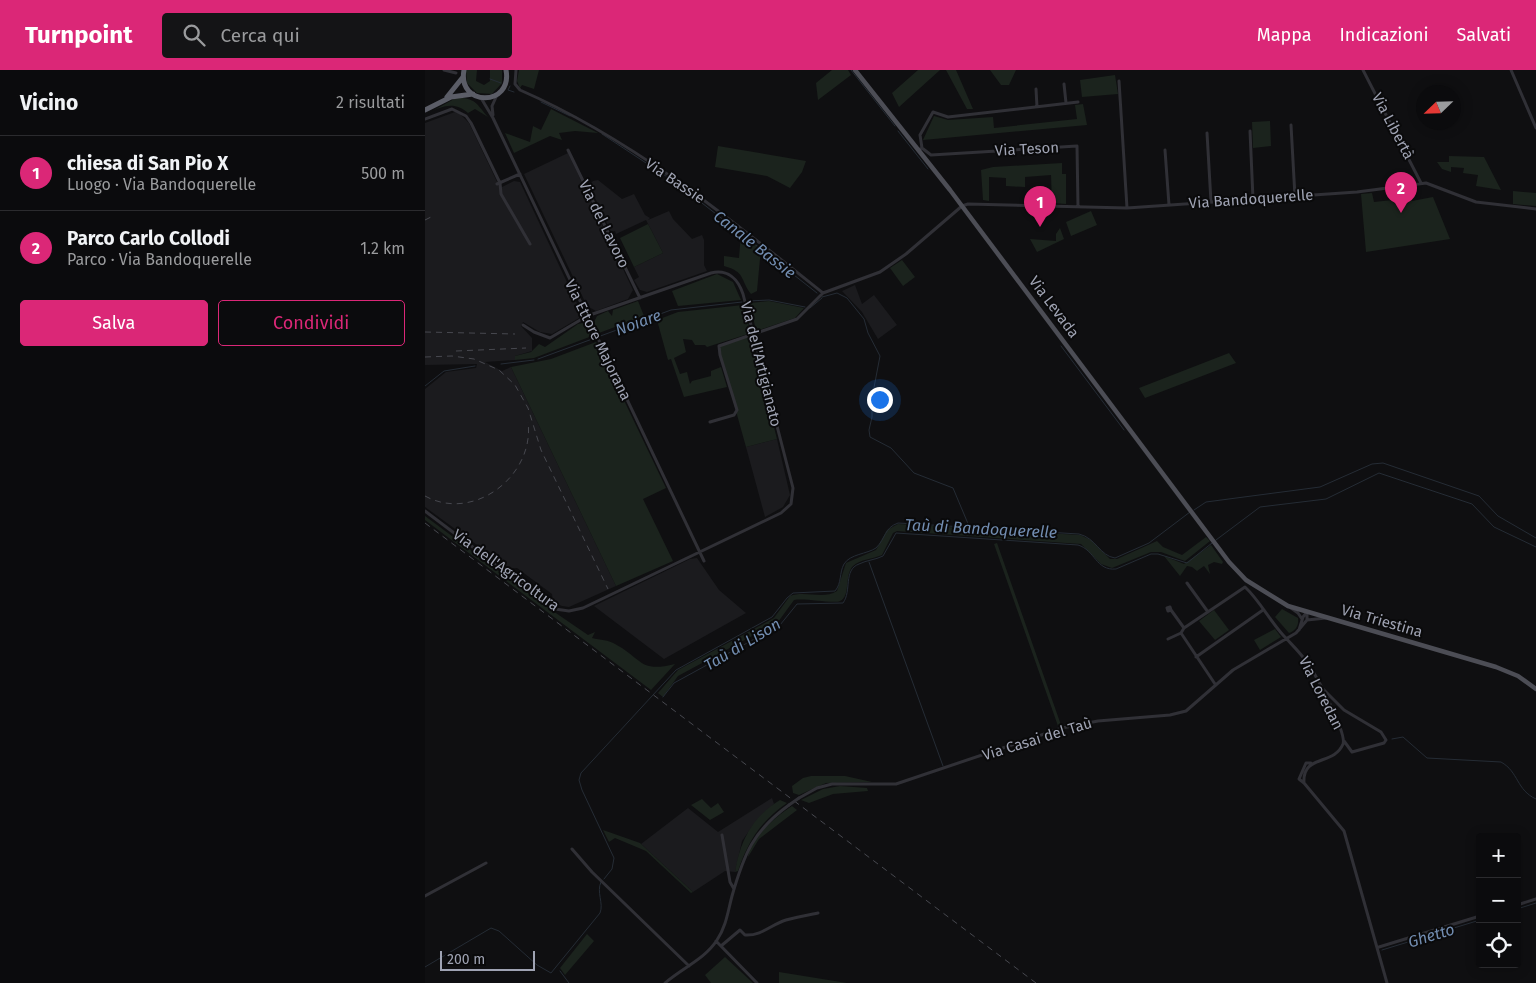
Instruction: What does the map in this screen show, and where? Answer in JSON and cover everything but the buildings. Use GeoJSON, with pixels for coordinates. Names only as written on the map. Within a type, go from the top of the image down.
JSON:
{"type":"FeatureCollection","features":[{"type":"Feature","properties":{"kind":"highway"},"geometry":{"type":"LineString","coordinates":[[464,70],[463,78],[466,87],[473,94],[481,98],[489,98],[498,94],[505,85],[507,71]]}},
{"type":"Feature","properties":{"kind":"highway"},"geometry":{"type":"LineString","coordinates":[[443,101],[463,78]]}},
{"type":"Feature","properties":{"kind":"highway"},"geometry":{"type":"LineString","coordinates":[[425,110],[457,96],[473,94]]}},
{"type":"Feature","properties":{"kind":"main road","name":"Via Levada"},"geometry":{"type":"LineString","coordinates":[[855,70],[920,149],[1229,562]]}},
{"type":"Feature","properties":{"kind":"main road","name":"Via Triestina"},"geometry":{"type":"LineString","coordinates":[[1229,562],[1246,580],[1288,606],[1496,667],[1518,676],[1536,689]]}},
{"type":"Feature","properties":{"kind":"street"},"geometry":{"type":"LineString","coordinates":[[444,70],[456,73]]}},
{"type":"Feature","properties":{"kind":"street","name":"Via Bassie"},"geometry":{"type":"LineString","coordinates":[[516,70],[515,84],[520,90],[572,114],[682,184],[823,293]]}},
{"type":"Feature","properties":{"kind":"street","name":"Via Libertà"},"geometry":{"type":"LineString","coordinates":[[1363,70],[1421,183]]}},
{"type":"Feature","properties":{"kind":"street"},"geometry":{"type":"LineString","coordinates":[[1511,70],[1536,128]]}},
{"type":"Feature","properties":{"kind":"street"},"geometry":{"type":"LineString","coordinates":[[1119,81],[1127,208]]}},
{"type":"Feature","properties":{"kind":"street"},"geometry":{"type":"LineString","coordinates":[[1064,84],[1066,103]]}},
{"type":"Feature","properties":{"kind":"street"},"geometry":{"type":"LineString","coordinates":[[1036,89],[1037,106]]}},
{"type":"Feature","properties":{"kind":"street"},"geometry":{"type":"LineString","coordinates":[[493,118],[492,106],[498,94]]}},
{"type":"Feature","properties":{"kind":"street","name":"Via Ettore Majorana"},"geometry":{"type":"LineString","coordinates":[[481,98],[493,118],[520,174],[704,561]]}},
{"type":"Feature","properties":{"kind":"street"},"geometry":{"type":"LineString","coordinates":[[920,149],[920,135],[933,112],[948,117],[1077,102]]}},
{"type":"Feature","properties":{"kind":"street"},"geometry":{"type":"LineString","coordinates":[[425,119],[452,109],[466,116],[499,183],[501,194],[530,244]]}},
{"type":"Feature","properties":{"kind":"street"},"geometry":{"type":"LineString","coordinates":[[1291,125],[1295,197]]}},
{"type":"Feature","properties":{"kind":"street"},"geometry":{"type":"LineString","coordinates":[[1250,131],[1253,200]]}},
{"type":"Feature","properties":{"kind":"street"},"geometry":{"type":"LineString","coordinates":[[1207,133],[1211,202]]}},
{"type":"Feature","properties":{"kind":"street","name":"Via Teson"},"geometry":{"type":"LineString","coordinates":[[920,149],[931,155],[1077,146],[1078,207]]}},
{"type":"Feature","properties":{"kind":"street","name":"Via del Lavoro"},"geometry":{"type":"LineString","coordinates":[[568,150],[640,298]]}},
{"type":"Feature","properties":{"kind":"street"},"geometry":{"type":"LineString","coordinates":[[1165,150],[1169,205]]}},
{"type":"Feature","properties":{"kind":"street"},"geometry":{"type":"LineString","coordinates":[[499,183],[520,174]]}},
{"type":"Feature","properties":{"kind":"street","name":"Via Bandoquerelle"},"geometry":{"type":"LineString","coordinates":[[962,206],[981,203],[1127,208],[1361,192],[1426,183],[1476,202],[1536,208]]}},
{"type":"Feature","properties":{"kind":"street"},"geometry":{"type":"LineString","coordinates":[[710,422],[733,415],[737,410],[719,346],[797,319],[823,293],[870,277],[889,266],[962,206]]}},
{"type":"Feature","properties":{"kind":"street","name":"Via dell'Artigianato"},"geometry":{"type":"LineString","coordinates":[[523,325],[533,332],[550,338],[587,316],[711,273],[729,274],[736,280],[741,288],[753,334],[793,488],[793,499],[781,513],[700,551]]}},
{"type":"Feature","properties":{"kind":"street","name":"Via dell'Agricoltura"},"geometry":{"type":"LineString","coordinates":[[425,511],[555,609],[563,611],[583,608],[700,551]]}},
{"type":"Feature","properties":{"kind":"street"},"geometry":{"type":"LineString","coordinates":[[1169,639],[1181,633],[1184,628],[1208,612],[1187,583]]}},
{"type":"Feature","properties":{"kind":"street","name":"Via Loredan"},"geometry":{"type":"LineString","coordinates":[[1208,612],[1242,588],[1247,588],[1310,666],[1319,684],[1343,740],[1342,745],[1333,756],[1311,763],[1304,775],[1304,783],[1343,831],[1379,947],[1387,983]]}},
{"type":"Feature","properties":{"kind":"street"},"geometry":{"type":"LineString","coordinates":[[1288,606],[1298,613],[1301,619]]}},
{"type":"Feature","properties":{"kind":"street"},"geometry":{"type":"LineString","coordinates":[[1171,610],[1184,628]]}},
{"type":"Feature","properties":{"kind":"street"},"geometry":{"type":"LineString","coordinates":[[1196,657],[1264,610]]}},
{"type":"Feature","properties":{"kind":"street"},"geometry":{"type":"LineString","coordinates":[[1299,631],[1301,619],[1307,612]]}},
{"type":"Feature","properties":{"kind":"street"},"geometry":{"type":"LineString","coordinates":[[1307,612],[1307,620],[1330,619]]}},
{"type":"Feature","properties":{"kind":"street","name":"Via Casai del Taù"},"geometry":{"type":"LineString","coordinates":[[734,890],[747,853],[758,832],[789,805],[817,788],[832,784],[896,784],[1037,736],[1081,724],[1133,716],[1176,714],[1186,711],[1233,670],[1288,639],[1299,631],[1307,620]]}},
{"type":"Feature","properties":{"kind":"street"},"geometry":{"type":"LineString","coordinates":[[1181,633],[1215,684]]}},
{"type":"Feature","properties":{"kind":"street"},"geometry":{"type":"LineString","coordinates":[[1319,684],[1344,710],[1381,732],[1386,740],[1384,743],[1352,752],[1343,740]]}},
{"type":"Feature","properties":{"kind":"street"},"geometry":{"type":"LineString","coordinates":[[665,983],[706,953],[717,941],[725,925],[734,890],[730,882],[722,834]]}},
{"type":"Feature","properties":{"kind":"street"},"geometry":{"type":"LineString","coordinates":[[572,849],[592,872],[689,966]]}},
{"type":"Feature","properties":{"kind":"street"},"geometry":{"type":"LineString","coordinates":[[425,896],[486,864]]}},
{"type":"Feature","properties":{"kind":"street"},"geometry":{"type":"LineString","coordinates":[[1521,904],[1536,899]]}},
{"type":"Feature","properties":{"kind":"street"},"geometry":{"type":"LineString","coordinates":[[721,946],[740,930],[745,935],[755,934],[771,929],[786,920],[818,913]]}},
{"type":"Feature","properties":{"kind":"street"},"geometry":{"type":"LineString","coordinates":[[1379,947],[1476,917]]}},
{"type":"Feature","properties":{"kind":"street"},"geometry":{"type":"LineString","coordinates":[[717,941],[757,983]]}},
{"type":"Feature","properties":{"kind":"shaded area"},"geometry":{"type":"Polygon","coordinates":[[[466,70],[477,70],[476,81],[484,85],[490,81],[490,70],[502,70],[502,83],[492,94],[477,93],[467,83],[466,70]]]}},
{"type":"Feature","properties":{"kind":"shaded area"},"geometry":{"type":"Polygon","coordinates":[[[519,70],[539,70],[534,89],[522,85],[520,88],[517,81],[519,70]]]}},
{"type":"Feature","properties":{"kind":"shaded area"},"geometry":{"type":"Polygon","coordinates":[[[832,70],[848,70],[851,75],[818,100],[816,83],[832,70]]]}},
{"type":"Feature","properties":{"kind":"shaded area"},"geometry":{"type":"Polygon","coordinates":[[[918,70],[940,70],[899,107],[892,93],[918,70]]]}},
{"type":"Feature","properties":{"kind":"shaded area"},"geometry":{"type":"Polygon","coordinates":[[[946,70],[956,70],[973,109],[967,109],[946,70]]]}},
{"type":"Feature","properties":{"kind":"shaded area"},"geometry":{"type":"Polygon","coordinates":[[[990,70],[1016,70],[1009,85],[1001,85],[990,70]]]}},
{"type":"Feature","properties":{"kind":"shaded area"},"geometry":{"type":"Polygon","coordinates":[[[1115,75],[1118,94],[1082,97],[1080,80],[1115,75]]]}},
{"type":"Feature","properties":{"kind":"shaded area"},"geometry":{"type":"Polygon","coordinates":[[[456,98],[463,98],[472,100],[488,117],[475,109],[468,113],[463,109],[452,106],[441,107],[431,112],[456,98]]]}},
{"type":"Feature","properties":{"kind":"shaded area"},"geometry":{"type":"Polygon","coordinates":[[[1083,104],[1087,125],[923,140],[934,116],[948,120],[993,117],[994,128],[1077,119],[1075,105],[1083,104]]]}},
{"type":"Feature","properties":{"kind":"shaded area"},"geometry":{"type":"Polygon","coordinates":[[[551,109],[598,133],[575,131],[559,133],[562,140],[550,136],[514,153],[505,133],[530,142],[533,126],[541,130],[551,109]]]}},
{"type":"Feature","properties":{"kind":"shaded area"},"geometry":{"type":"Polygon","coordinates":[[[455,112],[459,113],[469,123],[500,188],[514,181],[520,182],[580,310],[579,318],[552,334],[540,332],[523,322],[521,326],[532,338],[532,351],[515,356],[515,360],[485,362],[502,371],[511,367],[616,586],[569,607],[553,602],[552,594],[517,568],[510,569],[425,507],[425,389],[446,372],[476,368],[477,364],[425,365],[425,123],[455,112]]]}},
{"type":"Feature","properties":{"kind":"shaded area"},"geometry":{"type":"Polygon","coordinates":[[[1270,121],[1271,146],[1253,148],[1252,122],[1270,121]]]}},
{"type":"Feature","properties":{"kind":"shaded area"},"geometry":{"type":"Polygon","coordinates":[[[718,146],[806,161],[802,172],[790,188],[767,176],[715,167],[718,146]]]}},
{"type":"Feature","properties":{"kind":"shaded area"},"geometry":{"type":"Polygon","coordinates":[[[568,153],[633,290],[628,299],[596,311],[587,306],[524,174],[568,153]]]}},
{"type":"Feature","properties":{"kind":"shaded area"},"geometry":{"type":"Polygon","coordinates":[[[1449,156],[1484,157],[1501,190],[1476,186],[1478,175],[1463,173],[1464,168],[1451,167],[1451,172],[1442,169],[1437,162],[1449,162],[1449,156]]]}},
{"type":"Feature","properties":{"kind":"shaded area"},"geometry":{"type":"Polygon","coordinates":[[[1062,163],[1062,174],[1066,174],[1066,204],[1052,203],[1051,175],[1025,177],[1025,187],[1006,186],[1006,178],[989,177],[989,201],[983,200],[981,170],[993,167],[1062,163]]]}},
{"type":"Feature","properties":{"kind":"shaded area"},"geometry":{"type":"Polygon","coordinates":[[[598,180],[622,199],[634,194],[645,215],[650,218],[648,220],[669,211],[673,219],[692,239],[702,235],[704,240],[704,265],[707,271],[647,292],[640,290],[634,280],[639,277],[634,267],[663,253],[646,220],[616,234],[615,231],[611,232],[589,185],[593,181],[598,180]]]}},
{"type":"Feature","properties":{"kind":"shaded area"},"geometry":{"type":"Polygon","coordinates":[[[1513,191],[1536,193],[1536,206],[1513,204],[1513,191]]]}},
{"type":"Feature","properties":{"kind":"shaded area"},"geometry":{"type":"Polygon","coordinates":[[[1372,193],[1374,202],[1411,198],[1412,201],[1433,197],[1450,239],[1366,252],[1361,194],[1372,193]]]}},
{"type":"Feature","properties":{"kind":"shaded area"},"geometry":{"type":"Polygon","coordinates":[[[1091,211],[1097,225],[1071,236],[1066,222],[1091,211]]]}},
{"type":"Feature","properties":{"kind":"shaded area"},"geometry":{"type":"Polygon","coordinates":[[[648,224],[663,253],[634,267],[620,238],[648,224]]]}},
{"type":"Feature","properties":{"kind":"shaded area"},"geometry":{"type":"Polygon","coordinates":[[[1060,228],[1064,239],[1037,252],[1030,239],[1056,241],[1056,234],[1060,228]]]}},
{"type":"Feature","properties":{"kind":"shaded area"},"geometry":{"type":"Polygon","coordinates":[[[741,233],[761,248],[757,291],[751,294],[742,277],[736,271],[724,266],[724,256],[739,258],[741,233]]]}},
{"type":"Feature","properties":{"kind":"shaded area"},"geometry":{"type":"Polygon","coordinates":[[[902,260],[915,277],[903,286],[890,268],[902,260]]]}},
{"type":"Feature","properties":{"kind":"shaded area"},"geometry":{"type":"Polygon","coordinates":[[[717,274],[733,282],[741,300],[678,306],[672,291],[717,274]]]}},
{"type":"Feature","properties":{"kind":"shaded area"},"geometry":{"type":"Polygon","coordinates":[[[855,285],[862,304],[874,295],[897,325],[878,339],[862,312],[842,291],[855,285]]]}},
{"type":"Feature","properties":{"kind":"shaded area"},"geometry":{"type":"Polygon","coordinates":[[[638,301],[644,316],[599,333],[594,322],[597,316],[608,311],[612,316],[613,310],[638,301]]]}},
{"type":"Feature","properties":{"kind":"shaded area"},"geometry":{"type":"Polygon","coordinates":[[[769,301],[804,308],[795,318],[756,331],[750,303],[769,301]]]}},
{"type":"Feature","properties":{"kind":"shaded area"},"geometry":{"type":"Polygon","coordinates":[[[743,305],[751,333],[707,347],[705,345],[695,345],[692,340],[683,339],[686,352],[674,358],[680,374],[687,372],[690,384],[692,381],[711,376],[711,371],[721,367],[727,387],[684,397],[671,359],[668,360],[657,320],[678,312],[743,305]]]}},
{"type":"Feature","properties":{"kind":"shaded area"},"geometry":{"type":"Polygon","coordinates":[[[583,323],[592,336],[534,358],[515,360],[515,356],[531,352],[539,344],[545,347],[578,324],[583,323]]]}},
{"type":"Feature","properties":{"kind":"shaded area"},"geometry":{"type":"Polygon","coordinates":[[[751,336],[777,439],[746,447],[719,350],[720,346],[751,336]]]}},
{"type":"Feature","properties":{"kind":"shaded area"},"geometry":{"type":"Polygon","coordinates":[[[596,342],[666,488],[643,499],[673,561],[616,586],[511,367],[551,359],[596,342]]]}},
{"type":"Feature","properties":{"kind":"shaded area"},"geometry":{"type":"Polygon","coordinates":[[[1229,353],[1236,363],[1145,398],[1139,388],[1229,353]]]}},
{"type":"Feature","properties":{"kind":"shaded area"},"geometry":{"type":"Polygon","coordinates":[[[777,439],[790,495],[783,507],[765,517],[746,447],[777,439]]]}},
{"type":"Feature","properties":{"kind":"shaded area"},"geometry":{"type":"Polygon","coordinates":[[[425,516],[588,635],[595,632],[592,638],[613,643],[648,666],[675,664],[651,690],[425,520],[425,516]]]}},
{"type":"Feature","properties":{"kind":"shaded area"},"geometry":{"type":"Polygon","coordinates":[[[898,524],[1080,535],[1091,540],[1110,559],[1117,559],[1157,541],[1163,547],[1182,555],[1206,537],[1210,541],[1185,561],[1161,552],[1151,552],[1112,568],[1101,564],[1081,544],[897,531],[893,533],[882,555],[863,560],[853,566],[850,570],[847,590],[840,601],[794,600],[778,622],[678,676],[663,697],[658,693],[678,670],[774,618],[790,596],[796,594],[826,595],[837,591],[846,563],[876,550],[887,530],[898,524]]]}},
{"type":"Feature","properties":{"kind":"shaded area"},"geometry":{"type":"Polygon","coordinates":[[[997,543],[1061,725],[1058,726],[994,544],[997,543]]]}},
{"type":"Feature","properties":{"kind":"shaded area"},"geometry":{"type":"Polygon","coordinates":[[[1211,545],[1223,562],[1222,564],[1214,562],[1208,565],[1210,574],[1204,566],[1197,571],[1187,566],[1180,576],[1164,556],[1184,564],[1211,545]]]}},
{"type":"Feature","properties":{"kind":"shaded area"},"geometry":{"type":"Polygon","coordinates":[[[697,558],[719,590],[746,613],[664,659],[594,606],[690,559],[697,558]]]}},
{"type":"Feature","properties":{"kind":"shaded area"},"geometry":{"type":"Polygon","coordinates":[[[1282,609],[1298,618],[1296,627],[1289,633],[1275,617],[1282,609]]]}},
{"type":"Feature","properties":{"kind":"shaded area"},"geometry":{"type":"Polygon","coordinates":[[[1214,610],[1229,630],[1215,640],[1199,621],[1214,610]]]}},
{"type":"Feature","properties":{"kind":"shaded area"},"geometry":{"type":"Polygon","coordinates":[[[1275,629],[1281,637],[1260,650],[1254,640],[1275,629]]]}},
{"type":"Feature","properties":{"kind":"shaded area"},"geometry":{"type":"Polygon","coordinates":[[[811,776],[845,776],[872,782],[826,783],[799,795],[793,793],[792,786],[803,778],[811,776]]]}},
{"type":"Feature","properties":{"kind":"shaded area"},"geometry":{"type":"Polygon","coordinates":[[[840,786],[867,788],[868,791],[833,794],[809,803],[801,800],[823,789],[840,786]]]}},
{"type":"Feature","properties":{"kind":"shaded area"},"geometry":{"type":"Polygon","coordinates":[[[772,798],[774,804],[754,824],[742,841],[735,872],[725,871],[693,892],[641,844],[688,808],[718,832],[772,798]]]}},
{"type":"Feature","properties":{"kind":"shaded area"},"geometry":{"type":"Polygon","coordinates":[[[702,799],[711,808],[718,803],[724,812],[710,820],[691,805],[702,799]]]}},
{"type":"Feature","properties":{"kind":"shaded area"},"geometry":{"type":"Polygon","coordinates":[[[780,800],[787,803],[770,817],[757,832],[746,850],[738,871],[735,872],[740,850],[749,831],[762,814],[780,800]]]}},
{"type":"Feature","properties":{"kind":"shaded area"},"geometry":{"type":"Polygon","coordinates":[[[792,806],[797,810],[759,839],[748,857],[753,842],[758,835],[792,806]]]}},
{"type":"Feature","properties":{"kind":"shaded area"},"geometry":{"type":"Polygon","coordinates":[[[603,830],[640,843],[693,892],[691,893],[646,851],[615,838],[609,842],[603,830]]]}},
{"type":"Feature","properties":{"kind":"shaded area"},"geometry":{"type":"Polygon","coordinates":[[[587,934],[594,941],[565,975],[560,968],[587,934]]]}},
{"type":"Feature","properties":{"kind":"shaded area"},"geometry":{"type":"Polygon","coordinates":[[[725,957],[753,983],[711,983],[705,975],[725,957]]]}},
{"type":"Feature","properties":{"kind":"shaded area"},"geometry":{"type":"Polygon","coordinates":[[[779,972],[847,983],[779,983],[779,972]]]}},
{"type":"Feature","properties":{"kind":"waterway"},"geometry":{"type":"LineString","coordinates":[[851,70],[895,126]]}},
{"type":"Feature","properties":{"kind":"waterway","name":"Canale Bassie"},"geometry":{"type":"LineString","coordinates":[[490,79],[501,83]]}},
{"type":"Feature","properties":{"kind":"waterway","name":"Canale Bassie"},"geometry":{"type":"LineString","coordinates":[[510,86],[508,90],[514,92]]}},
{"type":"Feature","properties":{"kind":"waterway","name":"Canale Bassie"},"geometry":{"type":"LineString","coordinates":[[541,102],[570,116]]}},
{"type":"Feature","properties":{"kind":"waterway"},"geometry":{"type":"LineString","coordinates":[[898,131],[928,169]]}},
{"type":"Feature","properties":{"kind":"waterway","name":"Canale Bassie"},"geometry":{"type":"LineString","coordinates":[[602,134],[678,184]]}},
{"type":"Feature","properties":{"kind":"waterway","name":"Canale Bassie"},"geometry":{"type":"LineString","coordinates":[[693,196],[817,293]]}},
{"type":"Feature","properties":{"kind":"waterway","name":"Canale Bassie"},"geometry":{"type":"LineString","coordinates":[[822,297],[837,293],[847,298],[864,319],[868,333],[880,356],[872,398],[870,437],[891,448],[914,473],[953,488],[969,526]]}},
{"type":"Feature","properties":{"kind":"waterway","name":"Noiare"},"geometry":{"type":"LineString","coordinates":[[810,308],[822,298]]}},
{"type":"Feature","properties":{"kind":"waterway","name":"Noiare"},"geometry":{"type":"LineString","coordinates":[[748,301],[769,300],[805,307]]}},
{"type":"Feature","properties":{"kind":"waterway","name":"Noiare"},"geometry":{"type":"LineString","coordinates":[[538,359],[671,310],[742,302]]}},
{"type":"Feature","properties":{"kind":"waterway"},"geometry":{"type":"LineString","coordinates":[[1061,346],[1124,430]]}},
{"type":"Feature","properties":{"kind":"waterway","name":"Noiare"},"geometry":{"type":"LineString","coordinates":[[501,364],[534,360]]}},
{"type":"Feature","properties":{"kind":"waterway","name":"Noiare"},"geometry":{"type":"LineString","coordinates":[[425,386],[444,371],[475,366]]}},
{"type":"Feature","properties":{"kind":"waterway","name":"Taù di Bandoquerelle"},"geometry":{"type":"LineString","coordinates":[[1194,510],[1206,502],[1320,487],[1372,464],[1383,463],[1479,496],[1498,516],[1536,538]]}},
{"type":"Feature","properties":{"kind":"waterway","name":"Taù di Lison"},"geometry":{"type":"LineString","coordinates":[[1216,540],[1260,507],[1326,499],[1379,473],[1472,504],[1494,527],[1536,547]]}},
{"type":"Feature","properties":{"kind":"waterway","name":"Taù di Bandoquerelle"},"geometry":{"type":"LineString","coordinates":[[604,879],[612,869],[614,858],[582,790],[579,780],[581,773],[676,670],[772,617],[793,593],[835,591],[839,585],[844,564],[850,558],[876,548],[893,525],[898,523],[1079,534],[1090,539],[1105,554],[1115,558],[1149,543],[1190,512]]}},
{"type":"Feature","properties":{"kind":"waterway","name":"Taù di Lison"},"geometry":{"type":"LineString","coordinates":[[663,697],[674,683],[780,625],[797,604],[843,603],[846,598],[849,576],[854,567],[883,556],[896,533],[1078,545],[1088,551],[1100,564],[1109,569],[1116,569],[1151,554],[1158,554],[1187,563],[1212,543]]}},
{"type":"Feature","properties":{"kind":"waterway"},"geometry":{"type":"LineString","coordinates":[[869,562],[943,766]]}},
{"type":"Feature","properties":{"kind":"waterway"},"geometry":{"type":"LineString","coordinates":[[1392,739],[1403,737],[1427,758],[1501,762],[1507,766],[1525,791],[1536,799]]}},
{"type":"Feature","properties":{"kind":"waterway","name":"Taù di Bandoquerelle"},"geometry":{"type":"LineString","coordinates":[[425,967],[491,928],[499,931],[537,965],[551,973],[600,913],[599,890],[601,882]]}},
{"type":"Feature","properties":{"kind":"waterway","name":"Ghetto"},"geometry":{"type":"LineString","coordinates":[[1521,908],[1536,903]]}},
{"type":"Feature","properties":{"kind":"waterway","name":"Ghetto"},"geometry":{"type":"LineString","coordinates":[[1382,950],[1476,921]]}},
{"type":"Feature","properties":{"kind":"waterway"},"geometry":{"type":"LineString","coordinates":[[560,971],[569,983]]}},
{"type":"Feature","properties":{"kind":"railway"},"geometry":{"type":"LineString","coordinates":[[425,220],[431,217]]}},
{"type":"Feature","properties":{"kind":"railway"},"geometry":{"type":"LineString","coordinates":[[425,332],[515,334]]}},
{"type":"Feature","properties":{"kind":"railway"},"geometry":{"type":"LineString","coordinates":[[456,351],[526,348]]}},
{"type":"Feature","properties":{"kind":"railway"},"geometry":{"type":"LineString","coordinates":[[425,357],[452,356],[474,359],[499,370],[515,385],[528,408],[541,450],[608,589]]}},
{"type":"Feature","properties":{"kind":"railway"},"geometry":{"type":"LineString","coordinates":[[425,496],[444,503],[463,503],[481,498],[497,489],[511,476],[522,460],[528,442],[528,422]]}},
{"type":"Feature","properties":{"kind":"railway"},"geometry":{"type":"LineString","coordinates":[[425,523],[1036,983]]}},
{"type":"Feature","properties":{"kind":"place","name":"Parco Carlo Collodi"},"geometry":{"type":"Point","coordinates":[1401,213]}},
{"type":"Feature","properties":{"kind":"place","name":"chiesa di San Pio X"},"geometry":{"type":"Point","coordinates":[1040,227]}}]}
